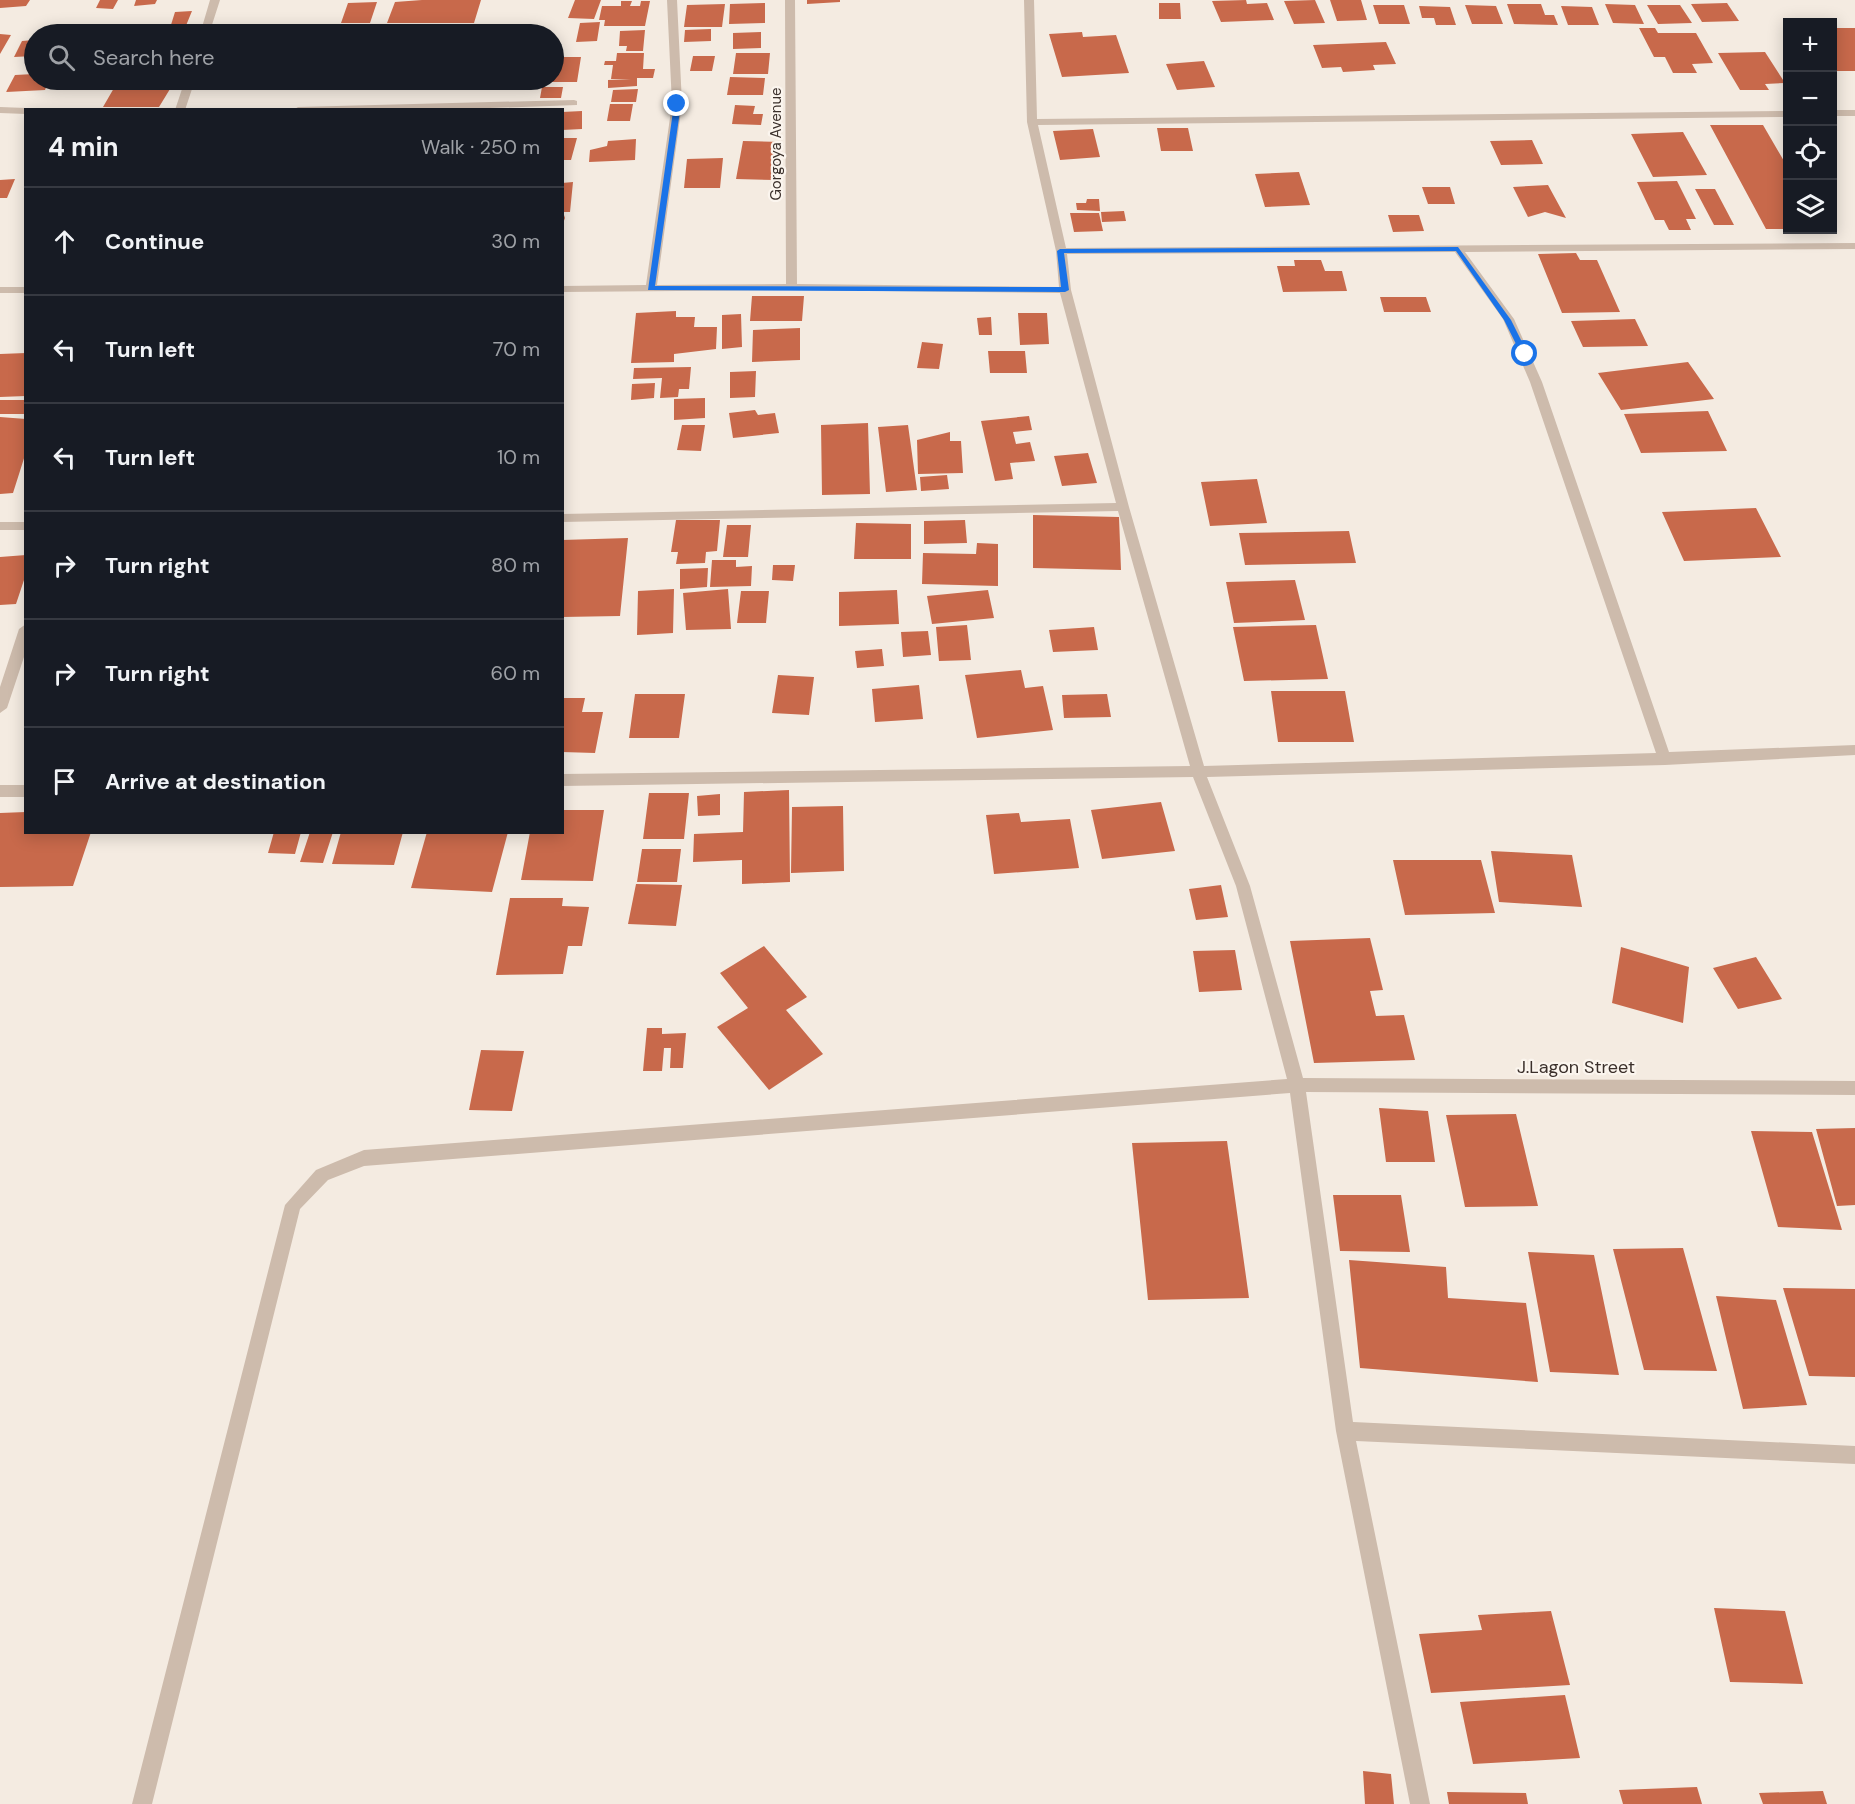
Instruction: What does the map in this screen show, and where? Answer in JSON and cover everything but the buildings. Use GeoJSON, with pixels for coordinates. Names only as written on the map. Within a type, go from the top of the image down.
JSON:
{"type":"FeatureCollection","features":[{"type":"Feature","properties":{"kind":"street"},"geometry":{"type":"LineString","coordinates":[[207,24],[215,0]]}},
{"type":"Feature","properties":{"kind":"street"},"geometry":{"type":"LineString","coordinates":[[651,288],[677,104],[672,0]]}},
{"type":"Feature","properties":{"kind":"street","name":"Gorgoya Avenue"},"geometry":{"type":"LineString","coordinates":[[790,0],[792,287]]}},
{"type":"Feature","properties":{"kind":"street"},"geometry":{"type":"LineString","coordinates":[[1029,0],[1032,122],[1060,251],[1065,290],[1123,507],[1199,773],[1243,886],[1297,1085],[1345,1431],[1420,1804]]}},
{"type":"Feature","properties":{"kind":"street"},"geometry":{"type":"LineString","coordinates":[[181,108],[187,90]]}},
{"type":"Feature","properties":{"kind":"street"},"geometry":{"type":"LineString","coordinates":[[377,108],[574,103]]}},
{"type":"Feature","properties":{"kind":"street"},"geometry":{"type":"LineString","coordinates":[[0,110],[24,111]]}},
{"type":"Feature","properties":{"kind":"street"},"geometry":{"type":"LineString","coordinates":[[1837,113],[1855,113]]}},
{"type":"Feature","properties":{"kind":"street"},"geometry":{"type":"LineString","coordinates":[[1032,122],[1783,114]]}},
{"type":"Feature","properties":{"kind":"street"},"geometry":{"type":"LineString","coordinates":[[1060,251],[1855,246]]}},
{"type":"Feature","properties":{"kind":"street"},"geometry":{"type":"LineString","coordinates":[[1458,249],[1508,320],[1536,382],[1665,760]]}},
{"type":"Feature","properties":{"kind":"street"},"geometry":{"type":"LineString","coordinates":[[564,289],[792,287],[1065,290]]}},
{"type":"Feature","properties":{"kind":"street"},"geometry":{"type":"LineString","coordinates":[[0,290],[24,290]]}},
{"type":"Feature","properties":{"kind":"street"},"geometry":{"type":"LineString","coordinates":[[564,518],[1123,507]]}},
{"type":"Feature","properties":{"kind":"street"},"geometry":{"type":"LineString","coordinates":[[0,526],[24,526]]}},
{"type":"Feature","properties":{"kind":"street"},"geometry":{"type":"LineString","coordinates":[[0,708],[24,635]]}},
{"type":"Feature","properties":{"kind":"street"},"geometry":{"type":"LineString","coordinates":[[564,780],[1199,773],[1665,760],[1855,750]]}},
{"type":"Feature","properties":{"kind":"street"},"geometry":{"type":"LineString","coordinates":[[0,791],[24,791]]}},
{"type":"Feature","properties":{"kind":"street","name":"J.Lagon Street"},"geometry":{"type":"LineString","coordinates":[[142,1804],[292,1205],[322,1174],[364,1158],[1297,1085],[1855,1088]]}},
{"type":"Feature","properties":{"kind":"street"},"geometry":{"type":"LineString","coordinates":[[1345,1431],[1855,1455]]}},
{"type":"Feature","properties":{"kind":"route"},"geometry":{"type":"LineString","coordinates":[[677,104],[651,288],[1065,290],[1060,251],[1458,249],[1508,320],[1525,354]]}}]}
